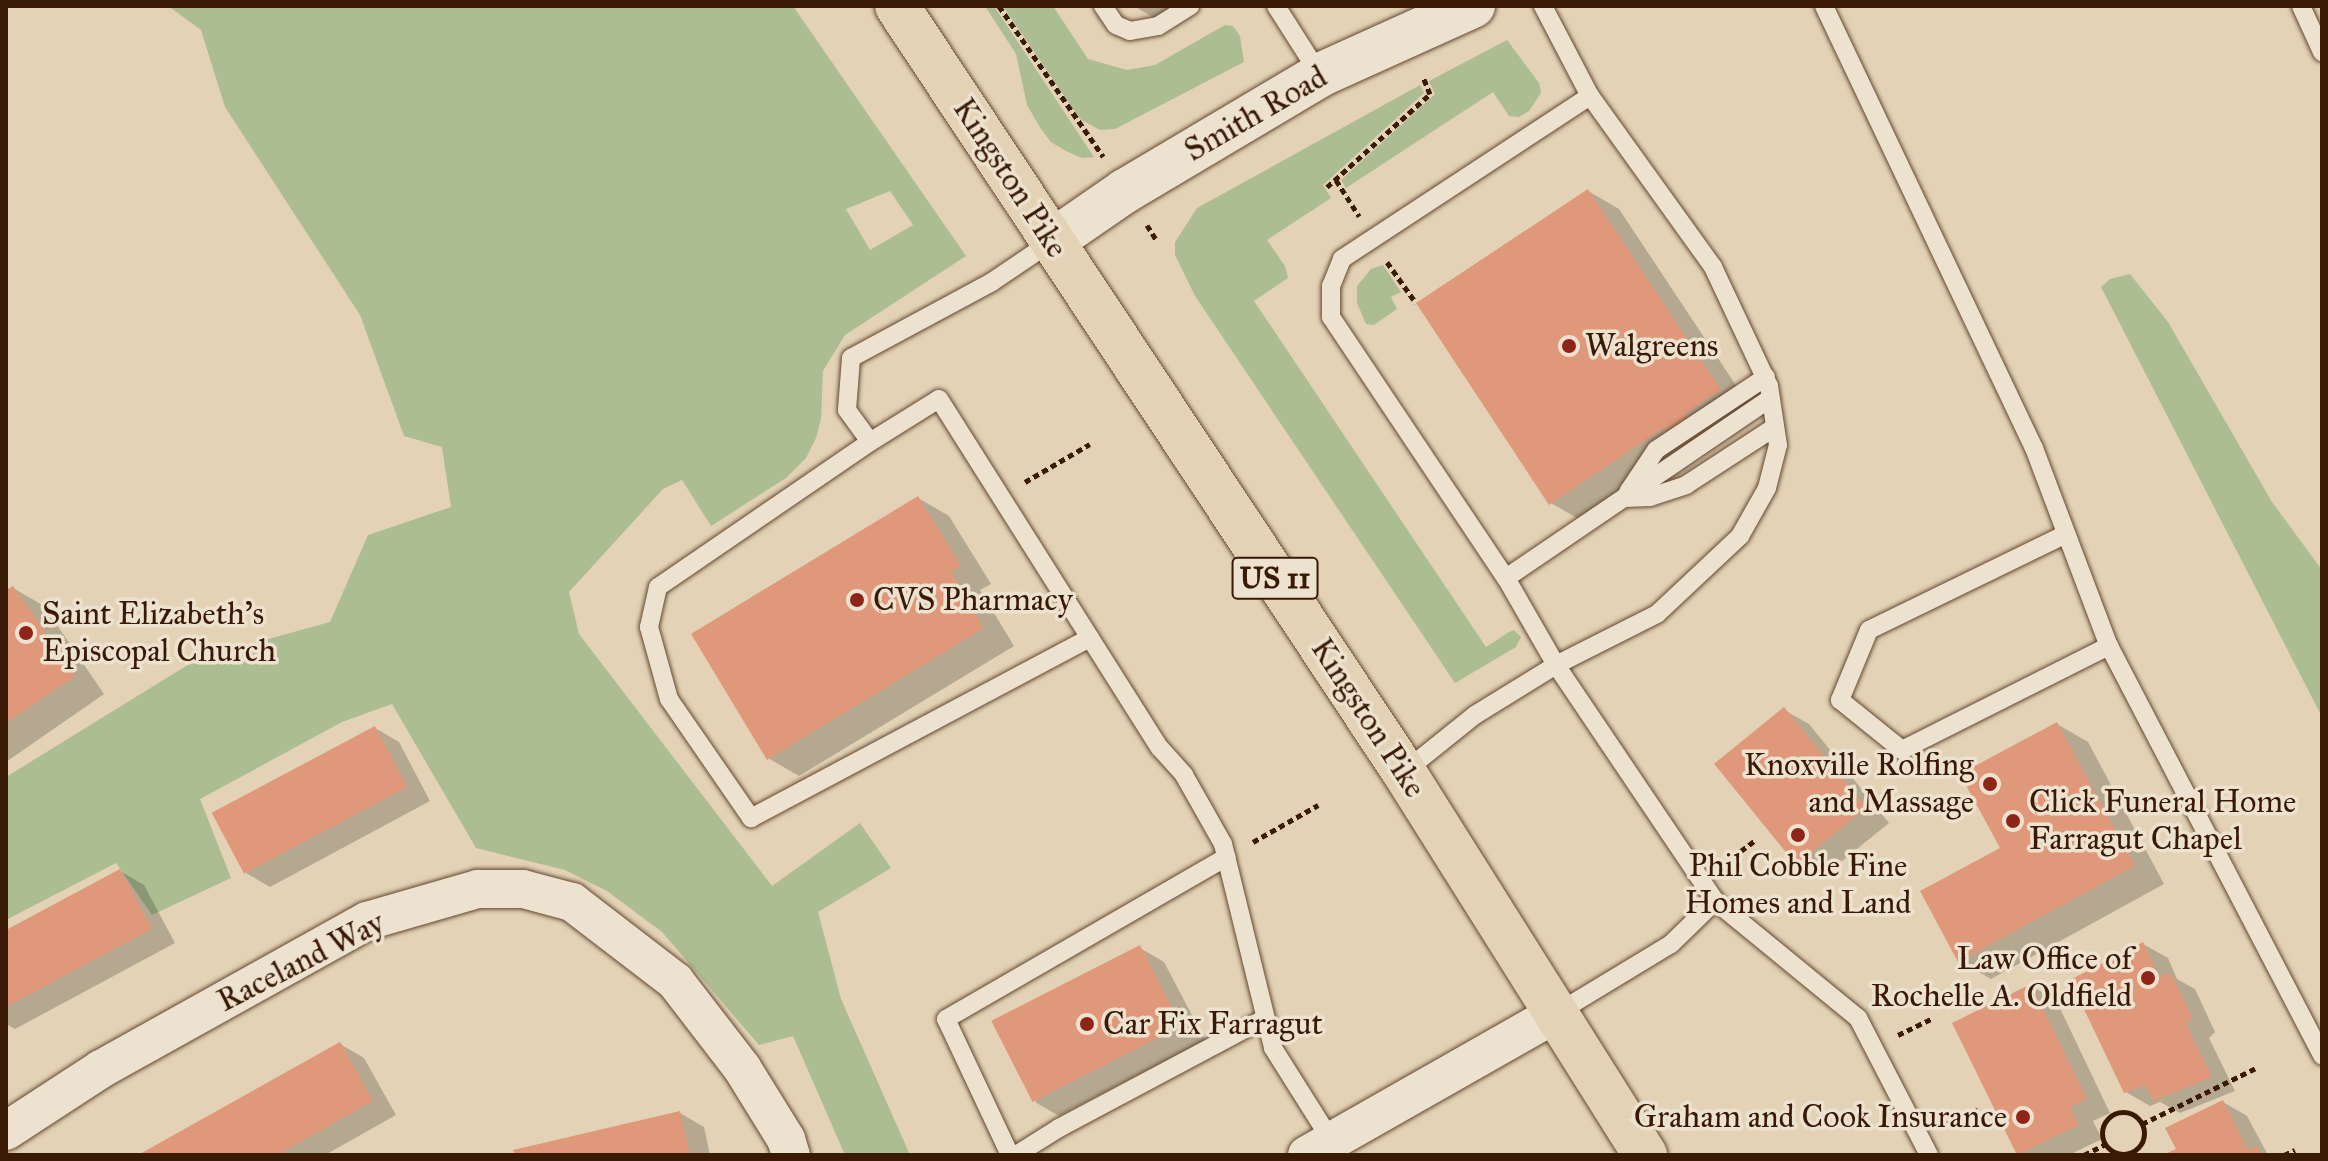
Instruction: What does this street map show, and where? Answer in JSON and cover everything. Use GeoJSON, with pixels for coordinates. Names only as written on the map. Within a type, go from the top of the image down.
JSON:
{"type":"FeatureCollection","features":[{"type":"Feature","properties":{"kind":"main road","name":"Kingston Pike"},"geometry":{"type":"LineString","coordinates":[[897,6],[1404,772],[1645,1155]]}},
{"type":"Feature","properties":{"kind":"street","name":"Smith Road"},"geometry":{"type":"LineString","coordinates":[[1051,242],[1125,191],[1320,75],[1473,6]]}},
{"type":"Feature","properties":{"kind":"street","name":"Raceland Way"},"geometry":{"type":"LineString","coordinates":[[6,1131],[101,1069],[367,921],[478,889],[523,889],[572,902],[675,981],[742,1068],[786,1139],[791,1155]]}},
{"type":"Feature","properties":{"kind":"street"},"geometry":{"type":"LineString","coordinates":[[1326,1150],[1557,1013]]}},
{"type":"Feature","properties":{"kind":"lane"},"geometry":{"type":"LineString","coordinates":[[1103,6],[1116,25],[1130,31],[1158,26],[1190,6]]}},
{"type":"Feature","properties":{"kind":"lane"},"geometry":{"type":"LineString","coordinates":[[1276,6],[1320,75]]}},
{"type":"Feature","properties":{"kind":"lane"},"geometry":{"type":"LineString","coordinates":[[1404,772],[1475,715],[1556,665],[1657,614],[1740,536],[1767,488],[1778,445],[1766,377],[1713,267],[1590,96],[1543,6]]}},
{"type":"Feature","properties":{"kind":"lane"},"geometry":{"type":"LineString","coordinates":[[1824,6],[2034,448],[2109,646],[2322,1056]]}},
{"type":"Feature","properties":{"kind":"lane"},"geometry":{"type":"LineString","coordinates":[[2301,6],[2322,52]]}},
{"type":"Feature","properties":{"kind":"lane"},"geometry":{"type":"LineString","coordinates":[[1590,96],[1342,259],[1331,286],[1331,317],[1506,578],[1556,665],[1715,901],[1858,1018],[1929,1155]]}},
{"type":"Feature","properties":{"kind":"lane"},"geometry":{"type":"LineString","coordinates":[[870,442],[847,410],[851,358],[992,282],[1051,242]]}},
{"type":"Feature","properties":{"kind":"lane"},"geometry":{"type":"LineString","coordinates":[[1624,498],[1656,450],[1766,377]]}},
{"type":"Feature","properties":{"kind":"lane"},"geometry":{"type":"LineString","coordinates":[[1506,578],[1771,398]]}},
{"type":"Feature","properties":{"kind":"lane"},"geometry":{"type":"LineString","coordinates":[[1090,638],[751,818],[669,699],[649,627],[658,587],[870,442],[939,399],[1160,748],[1184,775],[1223,844],[1273,1048],[1326,1150]]}},
{"type":"Feature","properties":{"kind":"lane"},"geometry":{"type":"LineString","coordinates":[[1624,498],[1650,497],[1686,485],[1775,427]]}},
{"type":"Feature","properties":{"kind":"lane"},"geometry":{"type":"LineString","coordinates":[[2066,534],[1869,630],[1840,700],[1902,750],[2109,646]]}},
{"type":"Feature","properties":{"kind":"lane"},"geometry":{"type":"LineString","coordinates":[[1227,857],[946,1019],[1013,1155],[1266,1018]]}},
{"type":"Feature","properties":{"kind":"lane"},"geometry":{"type":"LineString","coordinates":[[1557,1013],[1671,944],[1715,901]]}},
{"type":"Feature","properties":{"kind":"path"},"geometry":{"type":"LineString","coordinates":[[999,6],[1157,241]]}},
{"type":"Feature","properties":{"kind":"path"},"geometry":{"type":"LineString","coordinates":[[1327,187],[1430,94],[1423,77]]}},
{"type":"Feature","properties":{"kind":"path"},"geometry":{"type":"LineString","coordinates":[[1001,498],[1090,444]]}},
{"type":"Feature","properties":{"kind":"path"},"geometry":{"type":"LineString","coordinates":[[1227,857],[1318,805]]}},
{"type":"Feature","properties":{"kind":"path"},"geometry":{"type":"LineString","coordinates":[[1722,865],[1756,840]]}},
{"type":"Feature","properties":{"kind":"path"},"geometry":{"type":"LineString","coordinates":[[1897,1035],[1933,1018]]}},
{"type":"Feature","properties":{"kind":"path"},"geometry":{"type":"LineString","coordinates":[[2142,1124],[2256,1068]]}},
{"type":"Feature","properties":{"kind":"path"},"geometry":{"type":"LineString","coordinates":[[1942,1126],[1978,1110]]}},
{"type":"Feature","properties":{"kind":"path"},"geometry":{"type":"LineString","coordinates":[[2130,1112],[2142,1124],[2143,1140],[2137,1153],[2116,1152],[2106,1144],[2103,1130],[2109,1117],[2130,1112]]}},
{"type":"Feature","properties":{"kind":"path"},"geometry":{"type":"LineString","coordinates":[[2084,1155],[2106,1144]]}},
{"type":"Feature","properties":{"kind":"path"},"geometry":{"type":"LineString","coordinates":[[2284,1155],[2295,1150]]}},
{"type":"Feature","properties":{"kind":"green space"},"geometry":{"type":"Polygon","coordinates":[[[168,6],[793,6],[966,256],[845,335],[823,371],[821,419],[816,438],[806,458],[786,478],[711,526],[682,480],[663,489],[569,592],[579,634],[772,886],[860,823],[891,868],[818,912],[841,999],[910,1155],[845,1155],[793,1036],[759,1045],[662,932],[607,891],[565,870],[476,848],[392,704],[342,722],[200,799],[231,878],[152,915],[116,863],[6,920],[6,777],[199,658],[330,622],[368,535],[451,507],[442,447],[404,436],[360,315],[225,107],[201,30],[168,6]],[[890,191],[846,209],[870,250],[913,225],[890,191]]]}},
{"type":"Feature","properties":{"kind":"green space"},"geometry":{"type":"Polygon","coordinates":[[[985,6],[994,6],[1094,157],[1082,158],[1066,151],[1051,142],[1041,129],[1027,105],[1016,54],[985,6]]]}},
{"type":"Feature","properties":{"kind":"green space"},"geometry":{"type":"Polygon","coordinates":[[[1003,6],[1053,6],[1088,59],[1127,70],[1155,65],[1225,25],[1233,26],[1240,36],[1244,62],[1115,129],[1100,130],[1080,119],[1003,6]]]}},
{"type":"Feature","properties":{"kind":"green space"},"geometry":{"type":"Polygon","coordinates":[[[1507,40],[1539,83],[1541,93],[1529,111],[1519,117],[1509,116],[1493,92],[1346,188],[1341,180],[1435,94],[1429,81],[1507,40]]]}},
{"type":"Feature","properties":{"kind":"green space"},"geometry":{"type":"Polygon","coordinates":[[[1420,85],[1424,93],[1323,185],[1331,198],[1267,240],[1285,266],[1288,278],[1254,301],[1486,647],[1514,630],[1521,637],[1516,647],[1455,683],[1195,296],[1175,255],[1175,242],[1197,208],[1420,85]]]}},
{"type":"Feature","properties":{"kind":"green space"},"geometry":{"type":"Polygon","coordinates":[[[1383,265],[1401,292],[1391,297],[1397,309],[1374,325],[1366,324],[1357,303],[1357,286],[1371,269],[1383,265]]]}},
{"type":"Feature","properties":{"kind":"green space"},"geometry":{"type":"Polygon","coordinates":[[[2130,274],[2168,322],[2272,502],[2322,570],[2322,717],[2101,287],[2110,279],[2130,274]]]}},
{"type":"Feature","properties":{"kind":"building","name":"Walgreens"},"geometry":{"type":"Polygon","coordinates":[[[1588,189],[1721,390],[1686,413],[1707,444],[1684,459],[1664,428],[1549,505],[1416,303],[1588,189]]]}},
{"type":"Feature","properties":{"kind":"building","name":"CVS Pharmacy"},"geometry":{"type":"Polygon","coordinates":[[[918,496],[961,566],[951,572],[984,628],[767,760],[691,634],[918,496]]]}},
{"type":"Feature","properties":{"kind":"building","name":"Saint Elizabeth's Episcopal Church"},"geometry":{"type":"Polygon","coordinates":[[[13,586],[75,676],[6,723],[6,590],[13,586]]]}},
{"type":"Feature","properties":{"kind":"building"},"geometry":{"type":"Polygon","coordinates":[[[1784,707],[1866,808],[1796,865],[1714,764],[1784,707]]]}},
{"type":"Feature","properties":{"kind":"building"},"geometry":{"type":"Polygon","coordinates":[[[2057,722],[2135,866],[1958,962],[1920,891],[2000,848],[1960,774],[2057,722]]]}},
{"type":"Feature","properties":{"kind":"building"},"geometry":{"type":"Polygon","coordinates":[[[375,726],[407,787],[244,874],[212,813],[375,726]]]}},
{"type":"Feature","properties":{"kind":"building"},"geometry":{"type":"Polygon","coordinates":[[[120,869],[152,929],[6,1007],[6,930],[120,869]]]}},
{"type":"Feature","properties":{"kind":"building"},"geometry":{"type":"Polygon","coordinates":[[[2143,942],[2159,976],[2171,973],[2192,1018],[2186,1024],[2212,1077],[2154,1101],[2145,1085],[2124,1093],[2070,980],[2143,942]]]}},
{"type":"Feature","properties":{"kind":"building","name":"Car Fix Farragut"},"geometry":{"type":"Polygon","coordinates":[[[1140,945],[1181,1026],[1033,1102],[991,1021],[1140,945]]]}},
{"type":"Feature","properties":{"kind":"building"},"geometry":{"type":"Polygon","coordinates":[[[2031,984],[2087,1099],[2070,1107],[2079,1125],[2017,1155],[1952,1023],[2031,984]]]}},
{"type":"Feature","properties":{"kind":"building"},"geometry":{"type":"Polygon","coordinates":[[[340,1042],[373,1101],[277,1155],[138,1155],[340,1042]]]}},
{"type":"Feature","properties":{"kind":"building"},"geometry":{"type":"Polygon","coordinates":[[[2223,1100],[2248,1150],[2257,1146],[2261,1155],[2163,1155],[2176,1149],[2165,1128],[2223,1100]]]}},
{"type":"Feature","properties":{"kind":"building"},"geometry":{"type":"Polygon","coordinates":[[[680,1111],[690,1155],[515,1155],[513,1150],[680,1111]]]}},
{"type":"Feature","properties":{"kind":"place","name":"Walgreens"},"geometry":{"type":"Point","coordinates":[1569,346]}},
{"type":"Feature","properties":{"kind":"place","name":"CVS Pharmacy"},"geometry":{"type":"Point","coordinates":[857,600]}},
{"type":"Feature","properties":{"kind":"place","name":"Saint Elizabeth's Episcopal Church"},"geometry":{"type":"Point","coordinates":[26,633]}},
{"type":"Feature","properties":{"kind":"place","name":"Knoxville Rolfing and Massage"},"geometry":{"type":"Point","coordinates":[1990,784]}},
{"type":"Feature","properties":{"kind":"place","name":"Click Funeral Home Farragut Chapel"},"geometry":{"type":"Point","coordinates":[2013,821]}},
{"type":"Feature","properties":{"kind":"place","name":"Phil Cobble Fine Homes and Land"},"geometry":{"type":"Point","coordinates":[1798,835]}},
{"type":"Feature","properties":{"kind":"place","name":"Law Office of Rochelle A. Oldfield"},"geometry":{"type":"Point","coordinates":[2148,978]}},
{"type":"Feature","properties":{"kind":"place","name":"Car Fix Farragut"},"geometry":{"type":"Point","coordinates":[1087,1024]}},
{"type":"Feature","properties":{"kind":"place","name":"Graham and Cook Insurance"},"geometry":{"type":"Point","coordinates":[2023,1117]}}]}
